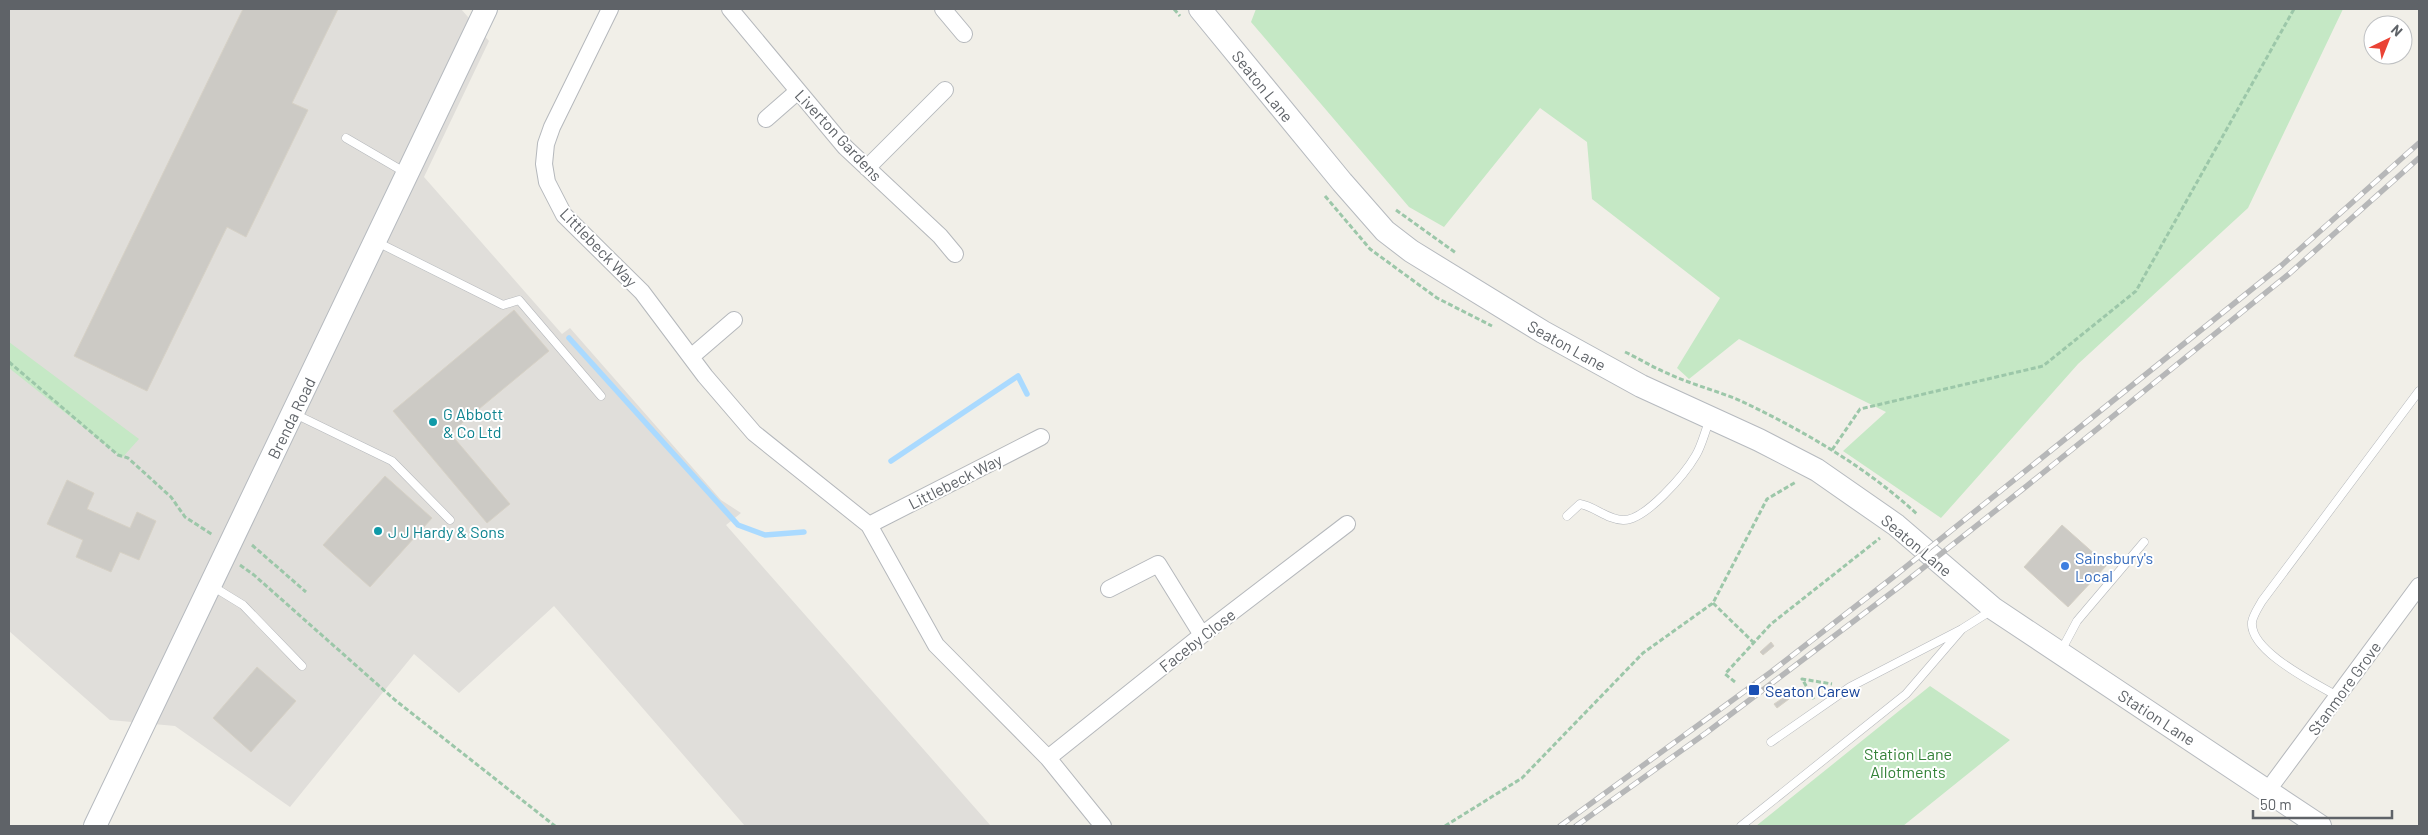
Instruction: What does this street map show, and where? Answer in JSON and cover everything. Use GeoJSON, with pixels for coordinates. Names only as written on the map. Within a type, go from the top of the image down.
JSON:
{"type":"FeatureCollection","features":[{"type":"Feature","properties":{"kind":"main road","name":"Brenda Road"},"geometry":{"type":"LineString","coordinates":[[95,826],[486,9]]}},
{"type":"Feature","properties":{"kind":"main road","name":"Seaton Lane"},"geometry":{"type":"LineString","coordinates":[[1200,9],[1342,182],[1392,236],[1411,251],[1543,332],[1641,386],[1817,470],[1896,525],[1994,609]]}},
{"type":"Feature","properties":{"kind":"main road","name":"Station Lane"},"geometry":{"type":"LineString","coordinates":[[1994,609],[2320,826]]}},
{"type":"Feature","properties":{"kind":"street","name":"Littlebeck Way"},"geometry":{"type":"LineString","coordinates":[[610,9],[552,127],[546,144],[544,164],[546,182],[564,215],[642,292],[691,357],[754,433],[869,525],[1041,437]]}},
{"type":"Feature","properties":{"kind":"street","name":"Liverton Gardens"},"geometry":{"type":"LineString","coordinates":[[730,9],[845,147],[940,236],[955,254]]}},
{"type":"Feature","properties":{"kind":"street"},"geometry":{"type":"LineString","coordinates":[[944,9],[964,34]]}},
{"type":"Feature","properties":{"kind":"street"},"geometry":{"type":"LineString","coordinates":[[867,168],[945,90]]}},
{"type":"Feature","properties":{"kind":"street"},"geometry":{"type":"LineString","coordinates":[[766,119],[798,91]]}},
{"type":"Feature","properties":{"kind":"street"},"geometry":{"type":"LineString","coordinates":[[691,357],[734,320]]}},
{"type":"Feature","properties":{"kind":"street","name":"Faceby Close"},"geometry":{"type":"LineString","coordinates":[[1048,758],[1347,524]]}},
{"type":"Feature","properties":{"kind":"street"},"geometry":{"type":"LineString","coordinates":[[869,525],[936,645],[1048,758],[1102,826]]}},
{"type":"Feature","properties":{"kind":"street"},"geometry":{"type":"LineString","coordinates":[[1109,589],[1158,564],[1202,636]]}},
{"type":"Feature","properties":{"kind":"street","name":"Stanmore Grove"},"geometry":{"type":"LineString","coordinates":[[2268,790],[2419,586]]}},
{"type":"Feature","properties":{"kind":"lane"},"geometry":{"type":"LineString","coordinates":[[346,138],[407,174]]}},
{"type":"Feature","properties":{"kind":"lane"},"geometry":{"type":"LineString","coordinates":[[375,241],[503,305],[519,300],[601,396]]}},
{"type":"Feature","properties":{"kind":"lane"},"geometry":{"type":"LineString","coordinates":[[2337,696],[2266,651],[2256,640],[2252,621],[2262,601],[2419,391]]}},
{"type":"Feature","properties":{"kind":"lane"},"geometry":{"type":"LineString","coordinates":[[293,413],[392,461],[450,520]]}},
{"type":"Feature","properties":{"kind":"lane"},"geometry":{"type":"LineString","coordinates":[[1567,516],[1580,504],[1590,506],[1623,520],[1638,516],[1677,481],[1687,468],[1696,454],[1710,418]]}},
{"type":"Feature","properties":{"kind":"lane"},"geometry":{"type":"LineString","coordinates":[[2060,653],[2077,622],[2144,542]]}},
{"type":"Feature","properties":{"kind":"lane"},"geometry":{"type":"LineString","coordinates":[[210,585],[243,605],[302,666]]}},
{"type":"Feature","properties":{"kind":"lane"},"geometry":{"type":"LineString","coordinates":[[1771,742],[1850,687],[1962,629],[1994,609]]}},
{"type":"Feature","properties":{"kind":"lane"},"geometry":{"type":"LineString","coordinates":[[1741,826],[1906,694],[1962,629]]}},
{"type":"Feature","properties":{"kind":"path"},"geometry":{"type":"LineString","coordinates":[[1832,450],[1860,410],[2043,366],[2136,291],[2294,9]]}},
{"type":"Feature","properties":{"kind":"path"},"geometry":{"type":"LineString","coordinates":[[9,362],[118,455],[128,458],[170,496],[185,517],[212,534]]}},
{"type":"Feature","properties":{"kind":"path"},"geometry":{"type":"LineString","coordinates":[[1445,826],[1522,778],[1643,653],[1713,603],[1768,499],[1803,479]]}},
{"type":"Feature","properties":{"kind":"path"},"geometry":{"type":"LineString","coordinates":[[237,530],[306,592]]}},
{"type":"Feature","properties":{"kind":"path"},"geometry":{"type":"LineString","coordinates":[[1735,682],[1725,674],[1771,624],[1887,533]]}},
{"type":"Feature","properties":{"kind":"path"},"geometry":{"type":"LineString","coordinates":[[239,565],[254,575],[396,700],[555,826]]}},
{"type":"Feature","properties":{"kind":"path"},"geometry":{"type":"LineString","coordinates":[[1713,603],[1754,643]]}},
{"type":"Feature","properties":{"kind":"path"},"geometry":{"type":"LineString","coordinates":[[1819,708],[1802,679],[1850,687]]}},
{"type":"Feature","properties":{"kind":"shaded area"},"geometry":{"type":"Polygon","coordinates":[[[9,9],[461,9],[489,41],[424,177],[562,334],[570,328],[721,500],[741,513],[726,525],[991,826],[745,826],[554,606],[459,693],[414,654],[290,807],[175,726],[110,720],[9,631],[9,9]]]}},
{"type":"Feature","properties":{"kind":"green space"},"geometry":{"type":"Polygon","coordinates":[[[1256,9],[2343,9],[2248,208],[2078,364],[1941,518],[1843,451],[1886,412],[1739,339],[1689,379],[1677,368],[1720,298],[1592,199],[1587,142],[1540,108],[1444,227],[1409,207],[1251,22],[1256,9]]]}},
{"type":"Feature","properties":{"kind":"green space"},"geometry":{"type":"Polygon","coordinates":[[[9,342],[139,439],[122,458],[9,368],[9,342]]]}},
{"type":"Feature","properties":{"kind":"green space","name":"Station Lane Allotments"},"geometry":{"type":"Polygon","coordinates":[[[1930,686],[2010,740],[1903,826],[1756,826],[1930,686]]]}},
{"type":"Feature","properties":{"kind":"building"},"geometry":{"type":"Polygon","coordinates":[[[243,9],[338,9],[292,103],[308,110],[246,237],[227,227],[147,391],[74,356],[243,9]]]}},
{"type":"Feature","properties":{"kind":"building","name":"G Abbott & Co Ltd"},"geometry":{"type":"Polygon","coordinates":[[[514,310],[549,351],[450,433],[510,504],[487,523],[393,411],[514,310]]]}},
{"type":"Feature","properties":{"kind":"building","name":"J J Hardy & Sons"},"geometry":{"type":"Polygon","coordinates":[[[385,476],[432,518],[370,587],[323,545],[385,476]]]}},
{"type":"Feature","properties":{"kind":"building"},"geometry":{"type":"Polygon","coordinates":[[[67,480],[94,493],[87,509],[130,528],[137,512],[156,521],[139,560],[120,552],[111,572],[76,557],[83,540],[47,524],[67,480]]]}},
{"type":"Feature","properties":{"kind":"building","name":"Sainsbury's Local"},"geometry":{"type":"Polygon","coordinates":[[[2062,525],[2107,565],[2068,607],[2024,567],[2062,525]]]}},
{"type":"Feature","properties":{"kind":"building"},"geometry":{"type":"Polygon","coordinates":[[[1771,642],[1774,646],[1763,655],[1760,652],[1771,642]]]}},
{"type":"Feature","properties":{"kind":"building"},"geometry":{"type":"Polygon","coordinates":[[[257,667],[296,701],[251,752],[213,718],[257,667]]]}},
{"type":"Feature","properties":{"kind":"building"},"geometry":{"type":"Polygon","coordinates":[[[1786,696],[1789,699],[1777,708],[1774,704],[1786,696]]]}},
{"type":"Feature","properties":{"kind":"waterway"},"geometry":{"type":"LineString","coordinates":[[569,338],[738,525],[765,535],[804,532]]}},
{"type":"Feature","properties":{"kind":"waterway"},"geometry":{"type":"LineString","coordinates":[[891,461],[1018,376],[1027,394]]}},
{"type":"Feature","properties":{"kind":"railway"},"geometry":{"type":"LineString","coordinates":[[1560,826],[1771,672],[1892,578],[2282,265],[2419,143]]}},
{"type":"Feature","properties":{"kind":"railway"},"geometry":{"type":"LineString","coordinates":[[1576,826],[1706,733],[1899,587],[2028,485],[2289,274],[2419,158]]}},
{"type":"Feature","properties":{"kind":"place","name":"G Abbott & Co Ltd"},"geometry":{"type":"Point","coordinates":[433,422]}},
{"type":"Feature","properties":{"kind":"place","name":"J J Hardy & Sons"},"geometry":{"type":"Point","coordinates":[378,531]}},
{"type":"Feature","properties":{"kind":"place","name":"Sainsbury's Local"},"geometry":{"type":"Point","coordinates":[2065,566]}},
{"type":"Feature","properties":{"kind":"place","name":"Seaton Carew"},"geometry":{"type":"Point","coordinates":[1754,690]}}]}
